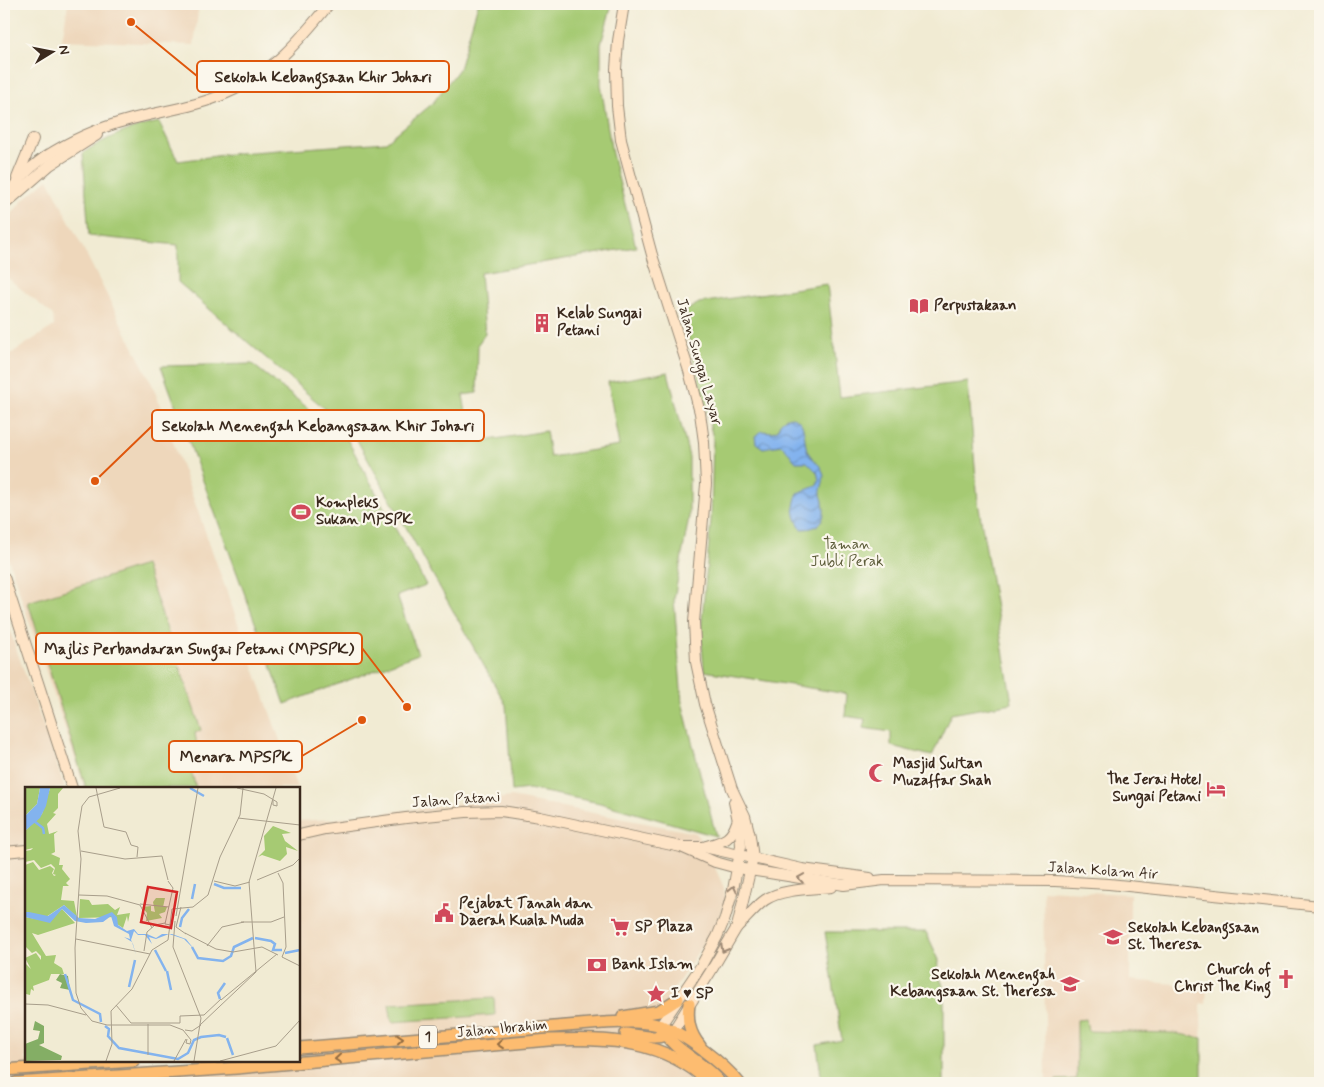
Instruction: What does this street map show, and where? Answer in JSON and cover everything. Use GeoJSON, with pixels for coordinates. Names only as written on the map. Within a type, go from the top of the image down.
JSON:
{"type":"FeatureCollection","features":[{"type":"Feature","properties":{"kind":"main road"},"geometry":{"type":"LineString","coordinates":[[15,184],[38,162],[69,142],[91,132],[127,120],[202,103],[239,87],[264,72],[292,48],[329,4]]}},
{"type":"Feature","properties":{"kind":"main road","name":"Jalan Sungai Layar"},"geometry":{"type":"LineString","coordinates":[[624,4],[617,58],[616,91],[618,123],[624,156],[637,202],[689,371],[702,426],[706,457],[706,484],[695,608],[694,644],[702,693],[732,789],[745,816],[753,858],[737,927],[711,971],[684,1001]]}},
{"type":"Feature","properties":{"kind":"main road"},"geometry":{"type":"LineString","coordinates":[[4,204],[60,157],[108,127]]}},
{"type":"Feature","properties":{"kind":"main road"},"geometry":{"type":"LineString","coordinates":[[4,204],[15,184],[33,139]]}},
{"type":"Feature","properties":{"kind":"main road"},"geometry":{"type":"LineString","coordinates":[[38,162],[45,162],[60,157]]}},
{"type":"Feature","properties":{"kind":"main road"},"geometry":{"type":"LineString","coordinates":[[26,185],[35,171],[38,162]]}},
{"type":"Feature","properties":{"kind":"main road"},"geometry":{"type":"LineString","coordinates":[[4,577],[72,787]]}},
{"type":"Feature","properties":{"kind":"main road","name":"Jalan Sungai Layar"},"geometry":{"type":"LineString","coordinates":[[666,1030],[684,1001],[725,918],[740,855],[740,836],[732,789]]}},
{"type":"Feature","properties":{"kind":"main road","name":"Jalan Patani"},"geometry":{"type":"LineString","coordinates":[[300,835],[320,830],[466,812],[501,811],[540,817],[680,847],[715,862],[751,870]]}},
{"type":"Feature","properties":{"kind":"main road"},"geometry":{"type":"LineString","coordinates":[[704,847],[728,839],[734,831],[737,821]]}},
{"type":"Feature","properties":{"kind":"main road","name":"Jalan Patani"},"geometry":{"type":"LineString","coordinates":[[300,828],[320,830]]}},
{"type":"Feature","properties":{"kind":"main road","name":"Jalan Patani"},"geometry":{"type":"LineString","coordinates":[[680,847],[704,847],[753,858]]}},
{"type":"Feature","properties":{"kind":"main road"},"geometry":{"type":"LineString","coordinates":[[4,852],[25,850]]}},
{"type":"Feature","properties":{"kind":"main road","name":"Jalan Kolam Air"},"geometry":{"type":"LineString","coordinates":[[753,858],[802,869],[884,880],[1027,881],[1109,884],[1320,906]]}},
{"type":"Feature","properties":{"kind":"main road","name":"Jalan Kolam Air"},"geometry":{"type":"LineString","coordinates":[[751,870],[844,885],[884,880]]}},
{"type":"Feature","properties":{"kind":"main road"},"geometry":{"type":"LineString","coordinates":[[737,927],[763,901],[773,896],[806,889],[844,885]]}},
{"type":"Feature","properties":{"kind":"main road"},"geometry":{"type":"LineString","coordinates":[[603,1023],[615,1018],[659,1011],[684,1001],[690,1030],[696,1042],[705,1052]]}},
{"type":"Feature","properties":{"kind":"main road","name":"Jalan Ibrahim"},"geometry":{"type":"LineString","coordinates":[[300,1048],[629,1022],[666,1030],[721,1063],[739,1083]]}},
{"type":"Feature","properties":{"kind":"main road"},"geometry":{"type":"LineString","coordinates":[[586,1039],[600,1034],[613,1033],[651,1037],[666,1030],[674,1045],[707,1069],[720,1083]]}},
{"type":"Feature","properties":{"kind":"main road","name":"Jalan Ibrahim"},"geometry":{"type":"LineString","coordinates":[[16,1083],[107,1078],[370,1057],[519,1042],[586,1039],[625,1041],[648,1046],[687,1065],[710,1083]]}},
{"type":"Feature","properties":{"kind":"main road"},"geometry":{"type":"LineString","coordinates":[[4,1070],[106,1062],[107,1078]]}},
{"type":"Feature","properties":{"kind":"shaded area"},"geometry":{"type":"Polygon","coordinates":[[[68,4],[199,4],[194,45],[62,40],[68,4]]]}},
{"type":"Feature","properties":{"kind":"shaded area"},"geometry":{"type":"Polygon","coordinates":[[[48,179],[153,386],[297,787],[85,787],[4,546],[4,416],[8,411],[4,405],[4,358],[54,326],[53,315],[4,275],[4,224],[23,200],[48,179]]]}},
{"type":"Feature","properties":{"kind":"shaded area"},"geometry":{"type":"Polygon","coordinates":[[[4,614],[65,787],[25,787],[25,1062],[300,1062],[300,821],[332,819],[511,797],[696,833],[724,888],[726,902],[718,920],[668,999],[646,1052],[685,1074],[696,1083],[4,1083],[4,614]]]}},
{"type":"Feature","properties":{"kind":"shaded area","name":"Sekolah Menengah Kebangsaan St. Theresa"},"geometry":{"type":"Polygon","coordinates":[[[1043,890],[1130,894],[1130,980],[1207,987],[1206,1004],[1201,1003],[1202,1083],[1046,1083],[1043,890]]]}},
{"type":"Feature","properties":{"kind":"green space"},"geometry":{"type":"Polygon","coordinates":[[[478,4],[612,4],[601,44],[601,85],[612,154],[636,247],[480,273],[485,334],[478,344],[477,393],[463,395],[471,443],[546,431],[550,457],[619,446],[608,382],[668,372],[689,457],[689,517],[674,599],[682,702],[716,836],[600,803],[529,789],[512,791],[506,705],[353,433],[178,282],[178,245],[89,236],[83,153],[91,148],[129,130],[159,122],[178,161],[239,153],[386,142],[432,104],[459,69],[478,4]]]}},
{"type":"Feature","properties":{"kind":"green space","name":"Taman Jubli Perak"},"geometry":{"type":"Polygon","coordinates":[[[827,284],[840,397],[968,382],[978,502],[1012,703],[951,714],[932,756],[891,746],[891,732],[863,728],[865,719],[845,716],[847,694],[704,671],[701,630],[711,520],[713,438],[685,324],[687,310],[699,303],[827,284]]]}},
{"type":"Feature","properties":{"kind":"green space","name":"Kompleks Sukan MPSPK"},"geometry":{"type":"Polygon","coordinates":[[[252,364],[347,439],[426,585],[397,596],[418,654],[285,704],[161,366],[252,364]]]}},
{"type":"Feature","properties":{"kind":"green space"},"geometry":{"type":"Polygon","coordinates":[[[145,565],[201,730],[195,733],[200,765],[190,767],[196,787],[86,787],[28,602],[145,565]]]}},
{"type":"Feature","properties":{"kind":"green space"},"geometry":{"type":"Polygon","coordinates":[[[825,932],[926,932],[939,960],[938,975],[944,987],[944,1083],[822,1083],[817,1045],[842,1040],[825,932]]]}},
{"type":"Feature","properties":{"kind":"green space"},"geometry":{"type":"Polygon","coordinates":[[[494,998],[495,1015],[392,1022],[389,1004],[494,998]]]}},
{"type":"Feature","properties":{"kind":"green space"},"geometry":{"type":"Polygon","coordinates":[[[1086,1019],[1088,1031],[1173,1033],[1202,1038],[1202,1083],[1056,1083],[1056,1080],[1077,1079],[1077,1020],[1086,1019]]]}},
{"type":"Feature","properties":{"kind":"water"},"geometry":{"type":"Polygon","coordinates":[[[792,417],[800,422],[804,430],[807,450],[820,466],[824,475],[821,491],[824,508],[823,518],[818,525],[808,529],[802,529],[797,520],[794,511],[795,502],[798,493],[816,486],[819,480],[817,472],[807,462],[796,462],[781,445],[763,448],[756,443],[755,436],[762,431],[772,432],[778,430],[782,421],[792,417]]]}},
{"type":"Feature","properties":{"kind":"place","name":"Sekolah Kebangsaan Khir Johari"},"geometry":{"type":"Point","coordinates":[131,22]}},
{"type":"Feature","properties":{"kind":"place","name":"Perpustakaan"},"geometry":{"type":"Point","coordinates":[919,306]}},
{"type":"Feature","properties":{"kind":"place","name":"Kelab Sungai Petani"},"geometry":{"type":"Point","coordinates":[542,323]}},
{"type":"Feature","properties":{"kind":"place","name":"Sekolah Menengah Kebangsaan Khir Johari"},"geometry":{"type":"Point","coordinates":[95,481]}},
{"type":"Feature","properties":{"kind":"place","name":"Kompleks Sukan MPSPK"},"geometry":{"type":"Point","coordinates":[301,512]}},
{"type":"Feature","properties":{"kind":"place","name":"Majlis Perbandaran Sungai Petani (MPSPK)"},"geometry":{"type":"Point","coordinates":[407,707]}},
{"type":"Feature","properties":{"kind":"place","name":"Menara MPSPK"},"geometry":{"type":"Point","coordinates":[362,720]}},
{"type":"Feature","properties":{"kind":"place","name":"Masjid Sultan Muzaffar Shah"},"geometry":{"type":"Point","coordinates":[878,773]}},
{"type":"Feature","properties":{"kind":"place","name":"The Jerai Hotel Sungai Petani"},"geometry":{"type":"Point","coordinates":[1216,789]}},
{"type":"Feature","properties":{"kind":"place","name":"Pejabat Tanah dan Daerah Kuala Muda"},"geometry":{"type":"Point","coordinates":[444,913]}},
{"type":"Feature","properties":{"kind":"place","name":"SP Plaza"},"geometry":{"type":"Point","coordinates":[620,927]}},
{"type":"Feature","properties":{"kind":"place","name":"Sekolah Kebangsaan St. Theresa"},"geometry":{"type":"Point","coordinates":[1113,937]}},
{"type":"Feature","properties":{"kind":"place","name":"Bank Islam"},"geometry":{"type":"Point","coordinates":[597,965]}},
{"type":"Feature","properties":{"kind":"place","name":"Church of Christ The King"},"geometry":{"type":"Point","coordinates":[1286,979]}},
{"type":"Feature","properties":{"kind":"place","name":"Sekolah Menengah Kebangsaan St. Theresa"},"geometry":{"type":"Point","coordinates":[1070,984]}},
{"type":"Feature","properties":{"kind":"place","name":"I ♥ SP"},"geometry":{"type":"Point","coordinates":[656,994]}}]}
